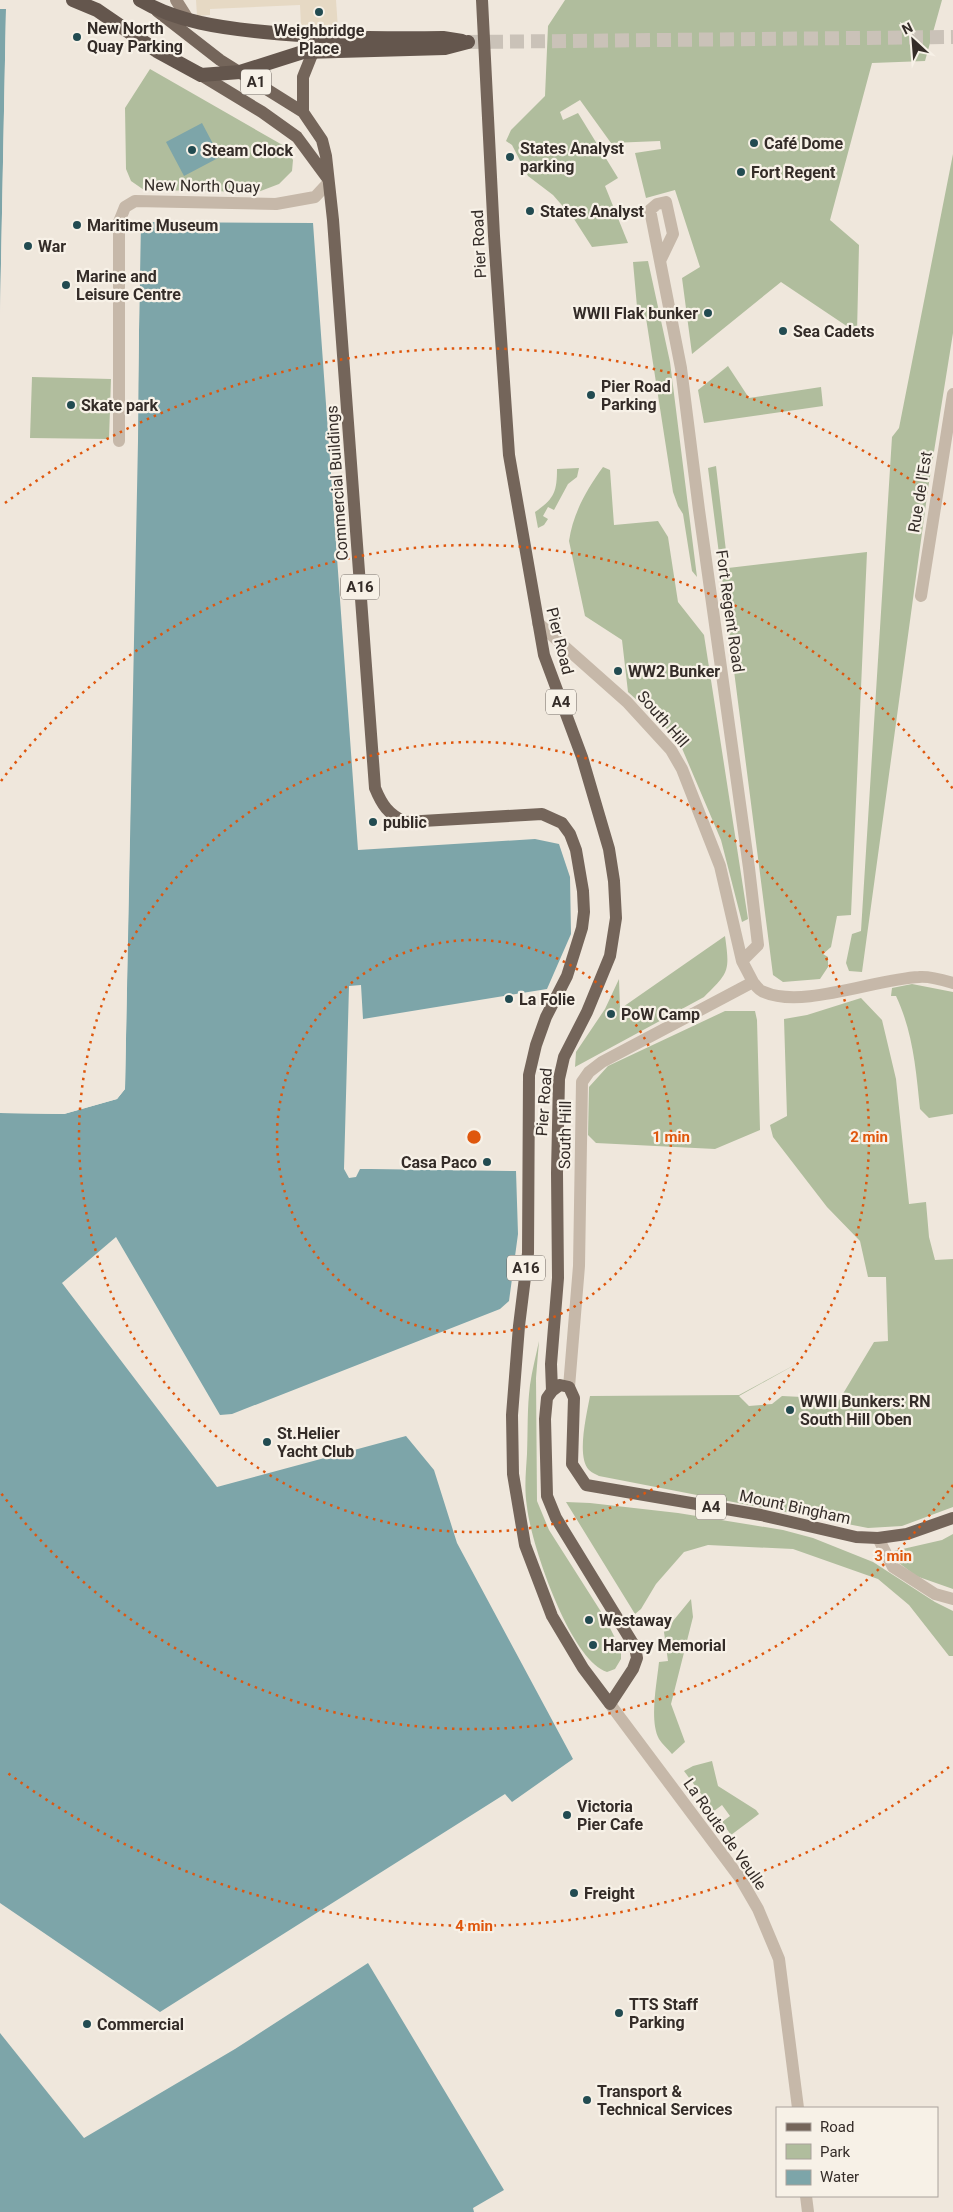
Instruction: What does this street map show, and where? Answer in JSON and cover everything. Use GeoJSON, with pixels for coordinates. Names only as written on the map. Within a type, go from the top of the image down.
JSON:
{"type":"FeatureCollection","features":[{"type":"Feature","properties":{"kind":"highway","name":"A1"},"geometry":{"type":"LineString","coordinates":[[73,0],[97,10],[156,51],[201,75]]}},
{"type":"Feature","properties":{"kind":"highway"},"geometry":{"type":"LineString","coordinates":[[146,4],[212,27],[314,37],[443,38],[468,42],[445,48],[303,52],[240,72],[201,75]]}},
{"type":"Feature","properties":{"kind":"main road"},"geometry":{"type":"LineString","coordinates":[[176,0],[188,19]]}},
{"type":"Feature","properties":{"kind":"main road","name":"Pier Road"},"geometry":{"type":"LineString","coordinates":[[482,0],[494,236],[509,455],[548,670],[582,757],[609,849],[614,881],[616,918],[610,956],[587,1012],[564,1057],[560,1079],[557,1173],[558,1278],[551,1364],[552,1391]]}},
{"type":"Feature","properties":{"kind":"main road","name":"Commercial Buildings"},"geometry":{"type":"LineString","coordinates":[[146,4],[213,55],[303,112],[322,140],[326,156],[351,443],[375,788],[381,803],[391,816],[405,822],[542,814],[562,823],[570,834],[576,850],[583,891],[584,912],[582,928],[567,976],[546,1017],[536,1045],[529,1075],[528,1253],[519,1326],[512,1415],[514,1474],[525,1545],[554,1621],[583,1668],[610,1704]]}},
{"type":"Feature","properties":{"kind":"main road"},"geometry":{"type":"LineString","coordinates":[[303,112],[303,76],[313,52]]}},
{"type":"Feature","properties":{"kind":"main road","name":"A1"},"geometry":{"type":"LineString","coordinates":[[201,75],[262,112],[297,137],[328,181]]}},
{"type":"Feature","properties":{"kind":"main road"},"geometry":{"type":"LineString","coordinates":[[569,1387],[560,1385],[547,1398],[548,1496],[556,1518],[634,1647],[637,1658],[633,1669],[610,1704]]}},
{"type":"Feature","properties":{"kind":"main road","name":"Mount Bingham"},"geometry":{"type":"LineString","coordinates":[[569,1387],[574,1398],[572,1464],[586,1485],[761,1515],[856,1537],[878,1538],[907,1534],[953,1518]]}},
{"type":"Feature","properties":{"kind":"street","name":"New North Quay"},"geometry":{"type":"LineString","coordinates":[[119,441],[119,222],[125,207],[135,201],[276,204],[315,197],[328,181]]}},
{"type":"Feature","properties":{"kind":"street","name":"Fort Regent Road"},"geometry":{"type":"LineString","coordinates":[[660,262],[682,368],[699,510],[749,868],[758,945],[742,961]]}},
{"type":"Feature","properties":{"kind":"street","name":"Rue de l'Est"},"geometry":{"type":"LineString","coordinates":[[920,596],[953,394]]}},
{"type":"Feature","properties":{"kind":"street","name":"South Hill"},"geometry":{"type":"LineString","coordinates":[[538,623],[627,702],[671,750],[682,769],[720,866],[742,961],[753,982],[602,1062],[589,1072],[582,1082],[579,1266],[569,1387]]}},
{"type":"Feature","properties":{"kind":"street"},"geometry":{"type":"LineString","coordinates":[[753,982],[762,992],[791,998],[921,976],[953,981]]}},
{"type":"Feature","properties":{"kind":"street"},"geometry":{"type":"LineString","coordinates":[[878,1538],[893,1567],[935,1594],[953,1599]]}},
{"type":"Feature","properties":{"kind":"street","name":"La Route de Veulle"},"geometry":{"type":"LineString","coordinates":[[610,1704],[740,1878],[758,1909],[779,1959],[798,2107]]}},
{"type":"Feature","properties":{"kind":"street"},"geometry":{"type":"LineString","coordinates":[[806,2197],[808,2212]]}},
{"type":"Feature","properties":{"kind":"green space","name":"Fort Regent"},"geometry":{"type":"Polygon","coordinates":[[[565,0],[942,0],[925,61],[872,63],[830,220],[859,245],[857,333],[781,282],[692,354],[682,278],[700,267],[675,190],[646,198],[635,153],[661,149],[660,141],[611,143],[580,100],[560,112],[563,120],[578,113],[618,178],[605,186],[628,243],[592,247],[574,219],[553,195],[528,176],[512,145],[506,141],[511,130],[545,96],[548,26],[565,0]]]}},
{"type":"Feature","properties":{"kind":"green space"},"geometry":{"type":"Polygon","coordinates":[[[150,69],[286,147],[293,160],[292,171],[279,184],[258,192],[144,190],[131,181],[126,169],[125,108],[150,69]]]}},
{"type":"Feature","properties":{"kind":"green space"},"geometry":{"type":"Polygon","coordinates":[[[953,154],[953,333],[928,489],[862,972],[849,971],[846,963],[852,934],[861,931],[892,437],[899,428],[953,154]]]}},
{"type":"Feature","properties":{"kind":"green space"},"geometry":{"type":"Polygon","coordinates":[[[648,261],[670,362],[697,577],[692,571],[683,514],[673,492],[646,318],[638,318],[633,262],[648,261]]]}},
{"type":"Feature","properties":{"kind":"green space"},"geometry":{"type":"Polygon","coordinates":[[[728,366],[749,398],[821,387],[823,406],[704,423],[698,390],[728,366]]]}},
{"type":"Feature","properties":{"kind":"green space","name":"Skate park"},"geometry":{"type":"Polygon","coordinates":[[[32,377],[111,379],[109,439],[30,438],[32,377]]]}},
{"type":"Feature","properties":{"kind":"green space"},"geometry":{"type":"Polygon","coordinates":[[[716,466],[728,568],[867,552],[851,915],[837,916],[831,947],[823,954],[828,957],[828,967],[820,979],[783,982],[773,975],[708,468],[716,466]]]}},
{"type":"Feature","properties":{"kind":"green space"},"geometry":{"type":"Polygon","coordinates":[[[603,467],[610,470],[614,525],[658,521],[668,537],[678,602],[704,635],[748,919],[742,922],[721,840],[681,746],[661,722],[628,692],[622,640],[585,616],[569,541],[574,521],[582,502],[603,467]]]}},
{"type":"Feature","properties":{"kind":"green space"},"geometry":{"type":"Polygon","coordinates":[[[579,468],[577,477],[568,484],[554,510],[548,507],[543,516],[548,519],[544,525],[538,528],[535,512],[553,494],[557,469],[579,468]]]}},
{"type":"Feature","properties":{"kind":"green space"},"geometry":{"type":"Polygon","coordinates":[[[725,936],[726,971],[719,982],[704,997],[575,1067],[576,1052],[605,1009],[619,979],[620,1009],[725,936]]]}},
{"type":"Feature","properties":{"kind":"green space"},"geometry":{"type":"Polygon","coordinates":[[[912,984],[953,992],[953,1114],[929,1118],[920,1109],[910,1037],[896,996],[891,996],[892,988],[912,984]]]}},
{"type":"Feature","properties":{"kind":"green space"},"geometry":{"type":"Polygon","coordinates":[[[861,998],[882,1020],[896,1079],[909,1204],[926,1202],[929,1237],[935,1260],[953,1259],[953,1507],[902,1526],[868,1528],[599,1476],[593,1473],[585,1464],[583,1455],[585,1423],[590,1396],[739,1395],[800,1362],[739,1396],[749,1406],[772,1404],[782,1396],[802,1397],[803,1401],[838,1402],[874,1342],[888,1341],[886,1277],[868,1277],[860,1241],[827,1207],[773,1137],[770,1125],[787,1116],[784,1019],[807,1015],[861,998]]]}},
{"type":"Feature","properties":{"kind":"green space"},"geometry":{"type":"Polygon","coordinates":[[[725,1011],[755,1011],[757,1020],[760,1130],[715,1149],[596,1143],[588,1135],[589,1087],[608,1066],[725,1011]]]}},
{"type":"Feature","properties":{"kind":"green space"},"geometry":{"type":"Polygon","coordinates":[[[539,1341],[536,1378],[537,1501],[549,1530],[605,1618],[621,1650],[621,1659],[615,1669],[607,1672],[593,1663],[579,1646],[566,1624],[544,1572],[530,1524],[525,1487],[528,1402],[539,1341]]]}},
{"type":"Feature","properties":{"kind":"green space"},"geometry":{"type":"Polygon","coordinates":[[[566,1502],[678,1513],[783,1530],[813,1538],[873,1562],[935,1602],[953,1611],[953,1656],[949,1656],[909,1605],[878,1579],[793,1549],[708,1545],[684,1552],[656,1584],[641,1609],[635,1614],[566,1502]]]}},
{"type":"Feature","properties":{"kind":"green space"},"geometry":{"type":"Polygon","coordinates":[[[953,1534],[953,1589],[916,1576],[899,1563],[894,1551],[942,1540],[953,1534]]]}},
{"type":"Feature","properties":{"kind":"green space"},"geometry":{"type":"Polygon","coordinates":[[[691,1599],[693,1617],[671,1704],[685,1742],[672,1754],[660,1741],[656,1731],[654,1701],[659,1662],[668,1661],[664,1632],[691,1599]]]}},
{"type":"Feature","properties":{"kind":"green space"},"geometry":{"type":"Polygon","coordinates":[[[712,1761],[718,1786],[756,1810],[759,1814],[731,1835],[722,1822],[730,1816],[722,1805],[714,1811],[684,1771],[693,1766],[712,1761]]]}},
{"type":"Feature","properties":{"kind":"shaded area","name":"Weighbridge Place"},"geometry":{"type":"Polygon","coordinates":[[[196,0],[336,0],[338,29],[301,25],[300,5],[210,9],[210,15],[197,16],[196,0]]]}},
{"type":"Feature","properties":{"kind":"water"},"geometry":{"type":"Polygon","coordinates":[[[0,9],[6,9],[0,314],[0,9]]]}},
{"type":"Feature","properties":{"kind":"water"},"geometry":{"type":"Polygon","coordinates":[[[202,123],[220,157],[184,176],[166,142],[202,123]]]}},
{"type":"Feature","properties":{"kind":"water"},"geometry":{"type":"Polygon","coordinates":[[[141,222],[313,223],[358,850],[535,839],[559,844],[570,877],[571,934],[547,989],[363,1019],[361,985],[349,986],[344,1169],[349,1178],[356,1177],[360,1169],[516,1171],[518,1234],[509,1301],[500,1309],[232,1414],[220,1415],[116,1237],[62,1283],[217,1487],[406,1436],[434,1470],[457,1543],[573,1759],[512,1802],[505,1794],[160,2012],[0,1903],[0,1113],[64,1114],[117,1099],[125,1089],[141,222]]]}},
{"type":"Feature","properties":{"kind":"water"},"geometry":{"type":"Polygon","coordinates":[[[368,1963],[504,2190],[473,2208],[474,2212],[0,2212],[0,2033],[84,2138],[235,2049],[368,1963]]]}},
{"type":"Feature","properties":{"kind":"pier"},"geometry":{"type":"Polygon","coordinates":[[[6,9],[8,9],[2,314],[0,316],[6,9]]]}},
{"type":"Feature","properties":{"kind":"pier"},"geometry":{"type":"Polygon","coordinates":[[[140,220],[138,441],[125,1089],[117,1099],[64,1114],[0,1113],[0,1110],[64,1112],[115,1096],[123,1088],[140,220]]]}},
{"type":"Feature","properties":{"kind":"tunnel"},"geometry":{"type":"LineString","coordinates":[[468,42],[953,37]]}},
{"type":"Feature","properties":{"kind":"place","name":"Weighbridge Place"},"geometry":{"type":"Point","coordinates":[319,12]}},
{"type":"Feature","properties":{"kind":"place","name":"New North Quay Parking"},"geometry":{"type":"Point","coordinates":[77,37]}},
{"type":"Feature","properties":{"kind":"place","name":"Café Dome"},"geometry":{"type":"Point","coordinates":[754,143]}},
{"type":"Feature","properties":{"kind":"place","name":"Steam Clock"},"geometry":{"type":"Point","coordinates":[192,150]}},
{"type":"Feature","properties":{"kind":"place","name":"States Analyst parking"},"geometry":{"type":"Point","coordinates":[510,157]}},
{"type":"Feature","properties":{"kind":"place","name":"Fort Regent"},"geometry":{"type":"Point","coordinates":[741,172]}},
{"type":"Feature","properties":{"kind":"place","name":"States Analyst"},"geometry":{"type":"Point","coordinates":[530,211]}},
{"type":"Feature","properties":{"kind":"place","name":"Maritime Museum"},"geometry":{"type":"Point","coordinates":[77,225]}},
{"type":"Feature","properties":{"kind":"place","name":"War"},"geometry":{"type":"Point","coordinates":[28,246]}},
{"type":"Feature","properties":{"kind":"place","name":"Marine and Leisure Centre"},"geometry":{"type":"Point","coordinates":[66,285]}},
{"type":"Feature","properties":{"kind":"place","name":"WWII Flak bunker"},"geometry":{"type":"Point","coordinates":[708,313]}},
{"type":"Feature","properties":{"kind":"place","name":"Sea Cadets"},"geometry":{"type":"Point","coordinates":[783,331]}},
{"type":"Feature","properties":{"kind":"place","name":"Pier Road Parking"},"geometry":{"type":"Point","coordinates":[591,395]}},
{"type":"Feature","properties":{"kind":"place","name":"Skate park"},"geometry":{"type":"Point","coordinates":[71,405]}},
{"type":"Feature","properties":{"kind":"place","name":"WW2 Bunker"},"geometry":{"type":"Point","coordinates":[618,671]}},
{"type":"Feature","properties":{"kind":"place","name":"public"},"geometry":{"type":"Point","coordinates":[373,822]}},
{"type":"Feature","properties":{"kind":"place","name":"La Folie"},"geometry":{"type":"Point","coordinates":[509,999]}},
{"type":"Feature","properties":{"kind":"place","name":"PoW Camp"},"geometry":{"type":"Point","coordinates":[611,1014]}},
{"type":"Feature","properties":{"kind":"place","name":"Casa Paco"},"geometry":{"type":"Point","coordinates":[487,1162]}},
{"type":"Feature","properties":{"kind":"place","name":"WWII Bunkers: RN South Hill Oben"},"geometry":{"type":"Point","coordinates":[790,1410]}},
{"type":"Feature","properties":{"kind":"place","name":"St.Helier Yacht Club"},"geometry":{"type":"Point","coordinates":[267,1442]}},
{"type":"Feature","properties":{"kind":"place","name":"Westaway"},"geometry":{"type":"Point","coordinates":[589,1620]}},
{"type":"Feature","properties":{"kind":"place","name":"Harvey Memorial"},"geometry":{"type":"Point","coordinates":[593,1645]}},
{"type":"Feature","properties":{"kind":"place","name":"Victoria Pier Cafe"},"geometry":{"type":"Point","coordinates":[567,1815]}},
{"type":"Feature","properties":{"kind":"place","name":"Freight"},"geometry":{"type":"Point","coordinates":[574,1893]}},
{"type":"Feature","properties":{"kind":"place","name":"TTS Staff Parking"},"geometry":{"type":"Point","coordinates":[619,2013]}},
{"type":"Feature","properties":{"kind":"place","name":"Commercial"},"geometry":{"type":"Point","coordinates":[87,2024]}},
{"type":"Feature","properties":{"kind":"place","name":"Transport & Technical Services"},"geometry":{"type":"Point","coordinates":[587,2100]}}]}
